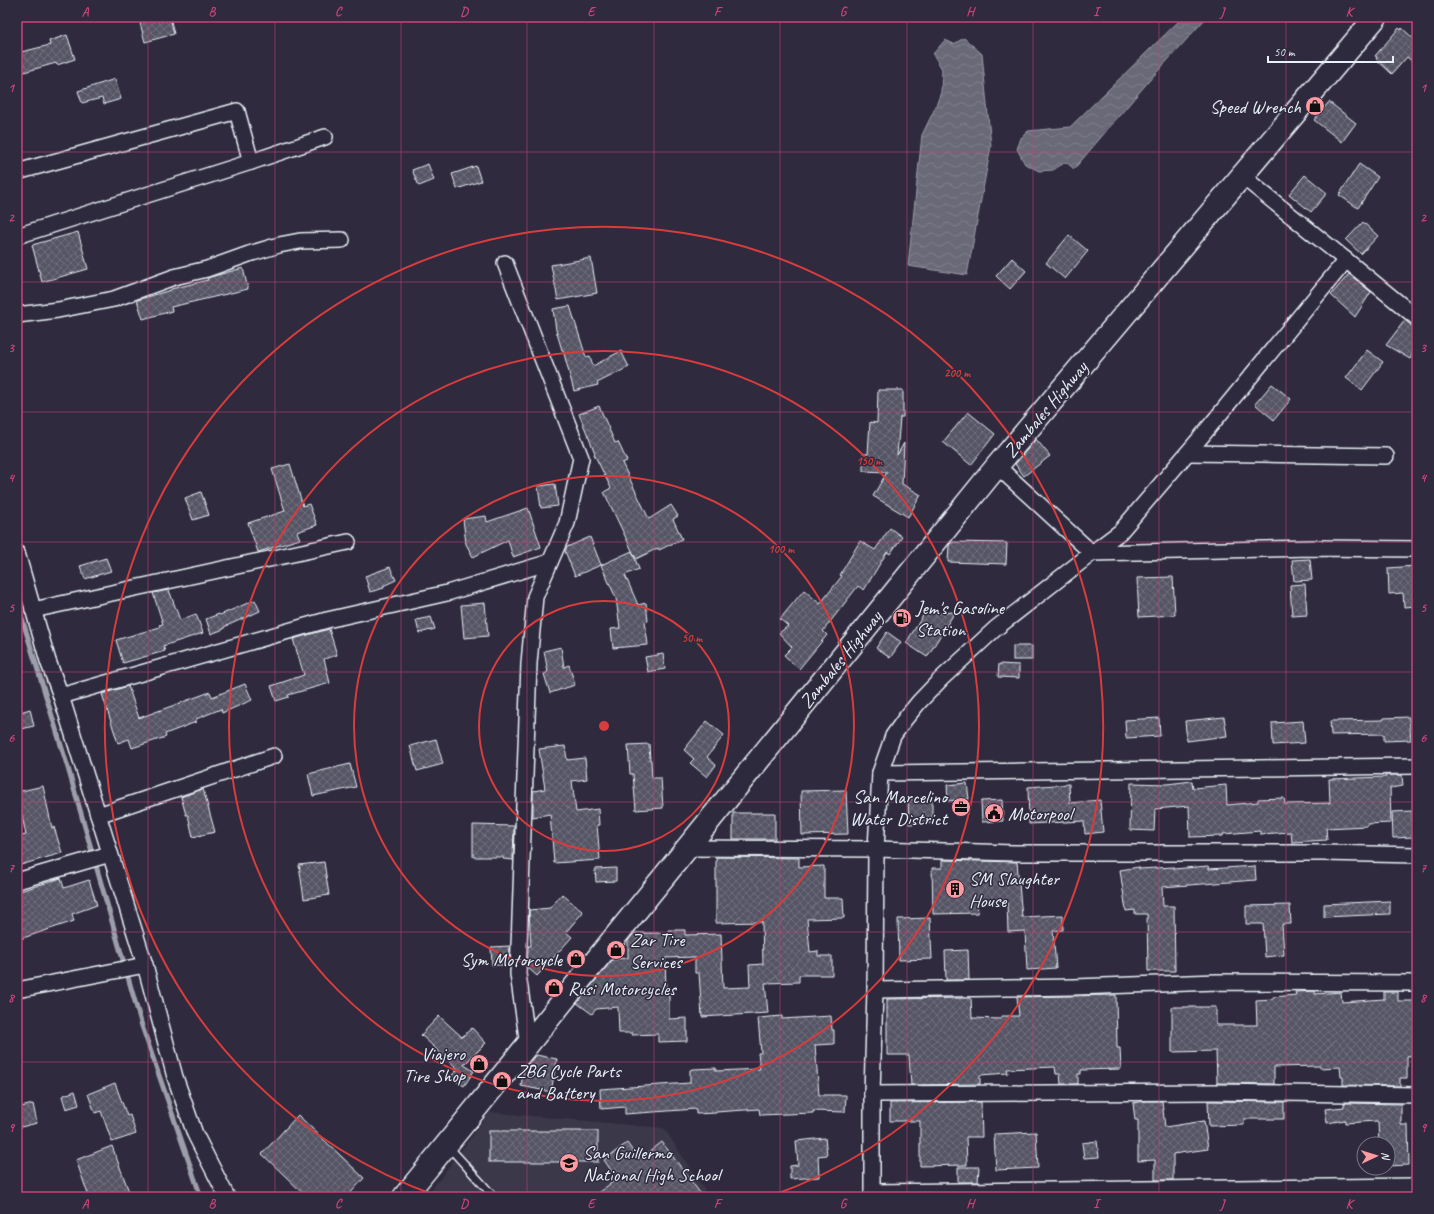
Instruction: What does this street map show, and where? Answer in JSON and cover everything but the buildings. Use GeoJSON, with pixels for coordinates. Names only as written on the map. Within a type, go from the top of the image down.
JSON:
{"type":"FeatureCollection","features":[{"type":"Feature","properties":{"kind":"main road","name":"Zambales Highway"},"geometry":{"type":"LineString","coordinates":[[404,1197],[997,466],[1376,17]]}},
{"type":"Feature","properties":{"kind":"street"},"geometry":{"type":"LineString","coordinates":[[17,172],[236,111],[251,162]]}},
{"type":"Feature","properties":{"kind":"street"},"geometry":{"type":"LineString","coordinates":[[17,236],[325,137]]}},
{"type":"Feature","properties":{"kind":"street"},"geometry":{"type":"LineString","coordinates":[[1242,176],[1417,318]]}},
{"type":"Feature","properties":{"kind":"street"},"geometry":{"type":"LineString","coordinates":[[17,315],[58,310],[114,299],[279,244],[300,241],[342,240]]}},
{"type":"Feature","properties":{"kind":"street"},"geometry":{"type":"LineString","coordinates":[[1346,260],[1188,453],[1120,532],[995,629],[923,697],[893,736],[880,773],[876,849],[872,1194],[1417,1186]]}},
{"type":"Feature","properties":{"kind":"street"},"geometry":{"type":"LineString","coordinates":[[505,263],[581,458],[567,523],[535,597],[529,663],[518,974],[528,1045]]}},
{"type":"Feature","properties":{"kind":"street"},"geometry":{"type":"LineString","coordinates":[[1188,453],[1386,456]]}},
{"type":"Feature","properties":{"kind":"street"},"geometry":{"type":"LineString","coordinates":[[997,466],[1092,553],[1313,548],[1417,549]]}},
{"type":"Feature","properties":{"kind":"street"},"geometry":{"type":"LineString","coordinates":[[34,610],[348,542]]}},
{"type":"Feature","properties":{"kind":"street"},"geometry":{"type":"LineString","coordinates":[[17,554],[48,661],[61,696],[98,815],[105,856],[178,1084],[195,1134],[227,1197]]}},
{"type":"Feature","properties":{"kind":"street"},"geometry":{"type":"LineString","coordinates":[[61,696],[327,620],[447,593],[550,562]]}},
{"type":"Feature","properties":{"kind":"street"},"geometry":{"type":"LineString","coordinates":[[98,815],[274,756]]}},
{"type":"Feature","properties":{"kind":"street"},"geometry":{"type":"LineString","coordinates":[[880,773],[1417,766]]}},
{"type":"Feature","properties":{"kind":"street"},"geometry":{"type":"LineString","coordinates":[[687,848],[876,849],[1014,853],[1417,854]]}},
{"type":"Feature","properties":{"kind":"street"},"geometry":{"type":"LineString","coordinates":[[17,881],[105,856]]}},
{"type":"Feature","properties":{"kind":"street"},"geometry":{"type":"LineString","coordinates":[[17,990],[141,966]]}},
{"type":"Feature","properties":{"kind":"street"},"geometry":{"type":"LineString","coordinates":[[875,990],[1074,987],[1217,982],[1417,983]]}},
{"type":"Feature","properties":{"kind":"street"},"geometry":{"type":"LineString","coordinates":[[872,1094],[1214,1092],[1417,1095]]}},
{"type":"Feature","properties":{"kind":"lane"},"geometry":{"type":"LineString","coordinates":[[446,1145],[494,1197]]}},
{"type":"Feature","properties":{"kind":"shaded area","name":"San Guillermo National High School"},"geometry":{"type":"Polygon","coordinates":[[[490,1112],[664,1128],[709,1197],[426,1197],[490,1112]]]}},
{"type":"Feature","properties":{"kind":"water"},"geometry":{"type":"Polygon","coordinates":[[[1183,17],[1206,18],[1148,82],[1074,169],[1066,162],[1053,170],[1039,171],[1025,164],[1017,149],[1021,138],[1028,131],[1070,127],[1183,17]]]}},
{"type":"Feature","properties":{"kind":"water"},"geometry":{"type":"Polygon","coordinates":[[[964,38],[982,54],[991,146],[967,275],[908,266],[922,135],[941,92],[942,69],[933,54],[945,40],[954,44],[964,38]]]}},
{"type":"Feature","properties":{"kind":"waterway"},"geometry":{"type":"LineString","coordinates":[[17,602],[68,768],[142,1026],[201,1197]]}},
{"type":"Feature","properties":{"kind":"place","name":"Speed Wrench"},"geometry":{"type":"Point","coordinates":[1315,106]}},
{"type":"Feature","properties":{"kind":"place","name":"Jem's Gasoline Station"},"geometry":{"type":"Point","coordinates":[902,618]}},
{"type":"Feature","properties":{"kind":"place","name":"San Marcelino Water District"},"geometry":{"type":"Point","coordinates":[961,807]}},
{"type":"Feature","properties":{"kind":"place","name":"Motorpool"},"geometry":{"type":"Point","coordinates":[994,813]}},
{"type":"Feature","properties":{"kind":"place","name":"SM Slaughter House"},"geometry":{"type":"Point","coordinates":[955,889]}},
{"type":"Feature","properties":{"kind":"place","name":"Zar Tire Services"},"geometry":{"type":"Point","coordinates":[616,950]}},
{"type":"Feature","properties":{"kind":"place","name":"Sym Motorcycle"},"geometry":{"type":"Point","coordinates":[576,959]}},
{"type":"Feature","properties":{"kind":"place","name":"Rusi Motorcycles"},"geometry":{"type":"Point","coordinates":[554,988]}},
{"type":"Feature","properties":{"kind":"place","name":"Viajero Tire Shop"},"geometry":{"type":"Point","coordinates":[479,1064]}},
{"type":"Feature","properties":{"kind":"place","name":"ZBG Cycle Parts and Battery"},"geometry":{"type":"Point","coordinates":[502,1081]}},
{"type":"Feature","properties":{"kind":"place","name":"San Guillermo National High School"},"geometry":{"type":"Point","coordinates":[569,1163]}}]}
